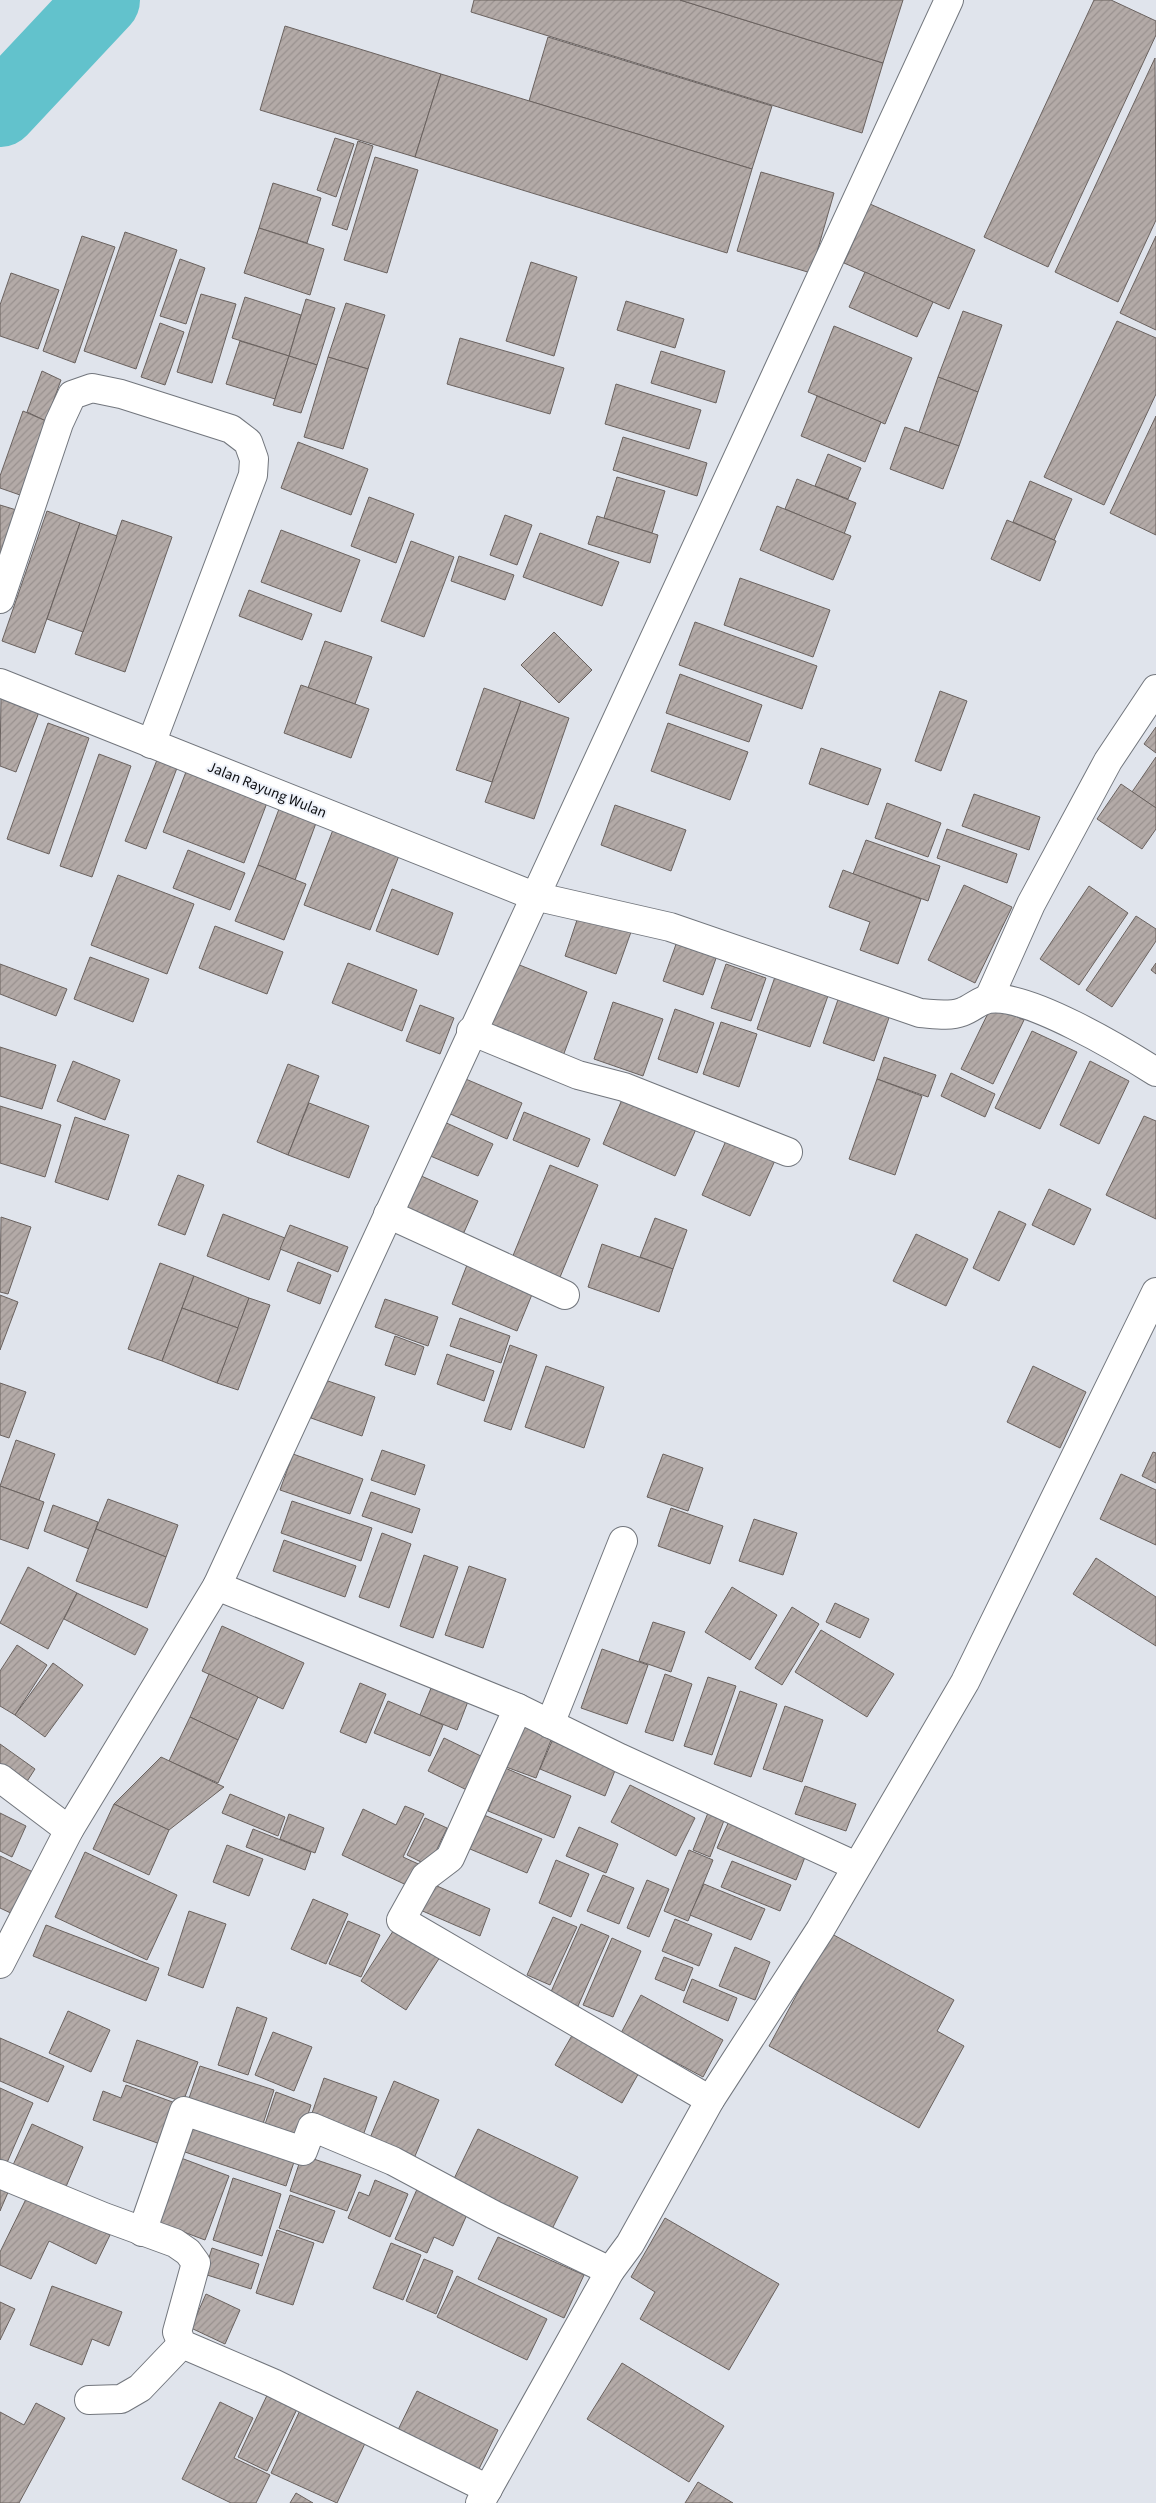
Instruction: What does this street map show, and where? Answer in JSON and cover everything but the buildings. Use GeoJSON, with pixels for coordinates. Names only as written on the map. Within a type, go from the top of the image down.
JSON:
{"type":"FeatureCollection","features":[{"type":"Feature","properties":{"kind":"street"},"geometry":{"type":"LineString","coordinates":[[0,1964],[69,1830],[217,1586],[949,0]]}},
{"type":"Feature","properties":{"kind":"street"},"geometry":{"type":"LineString","coordinates":[[0,599],[59,422],[72,395],[92,388],[121,394],[231,429],[248,442],[254,460],[253,475],[151,744]]}},
{"type":"Feature","properties":{"kind":"street","name":"Jalan Rayung Wulan"},"geometry":{"type":"LineString","coordinates":[[0,683],[534,896],[677,930],[871,998],[920,1013],[945,1016],[961,1013],[989,998]]}},
{"type":"Feature","properties":{"kind":"street"},"geometry":{"type":"LineString","coordinates":[[1156,689],[1108,761],[1031,904],[989,998],[1022,1003],[1099,1037],[1156,1072]]}},
{"type":"Feature","properties":{"kind":"street"},"geometry":{"type":"LineString","coordinates":[[472,1031],[578,1075],[624,1087],[788,1152]]}},
{"type":"Feature","properties":{"kind":"street"},"geometry":{"type":"LineString","coordinates":[[388,1214],[565,1295]]}},
{"type":"Feature","properties":{"kind":"street"},"geometry":{"type":"LineString","coordinates":[[0,2174],[175,2244],[188,2252],[196,2264],[177,2332],[182,2344],[273,2383],[484,2496],[610,2271],[630,2244],[710,2100],[820,1930],[856,1866],[934,1738],[965,1682],[1156,1292]]}},
{"type":"Feature","properties":{"kind":"street"},"geometry":{"type":"LineString","coordinates":[[550,1724],[622,1541]]}},
{"type":"Feature","properties":{"kind":"street"},"geometry":{"type":"LineString","coordinates":[[217,1586],[518,1708],[856,1866]]}},
{"type":"Feature","properties":{"kind":"street"},"geometry":{"type":"LineString","coordinates":[[518,1708],[450,1858],[425,1877],[401,1920],[710,2100]]}},
{"type":"Feature","properties":{"kind":"street"},"geometry":{"type":"LineString","coordinates":[[0,1778],[69,1830]]}},
{"type":"Feature","properties":{"kind":"street"},"geometry":{"type":"LineString","coordinates":[[142,2232],[184,2111],[303,2151],[312,2127],[393,2161],[494,2215],[610,2271]]}},
{"type":"Feature","properties":{"kind":"street"},"geometry":{"type":"LineString","coordinates":[[89,2400],[121,2399],[140,2388],[182,2344]]}},
{"type":"Feature","properties":{"kind":"waterway"},"geometry":{"type":"LineString","coordinates":[[0,110],[103,0]]}}]}
